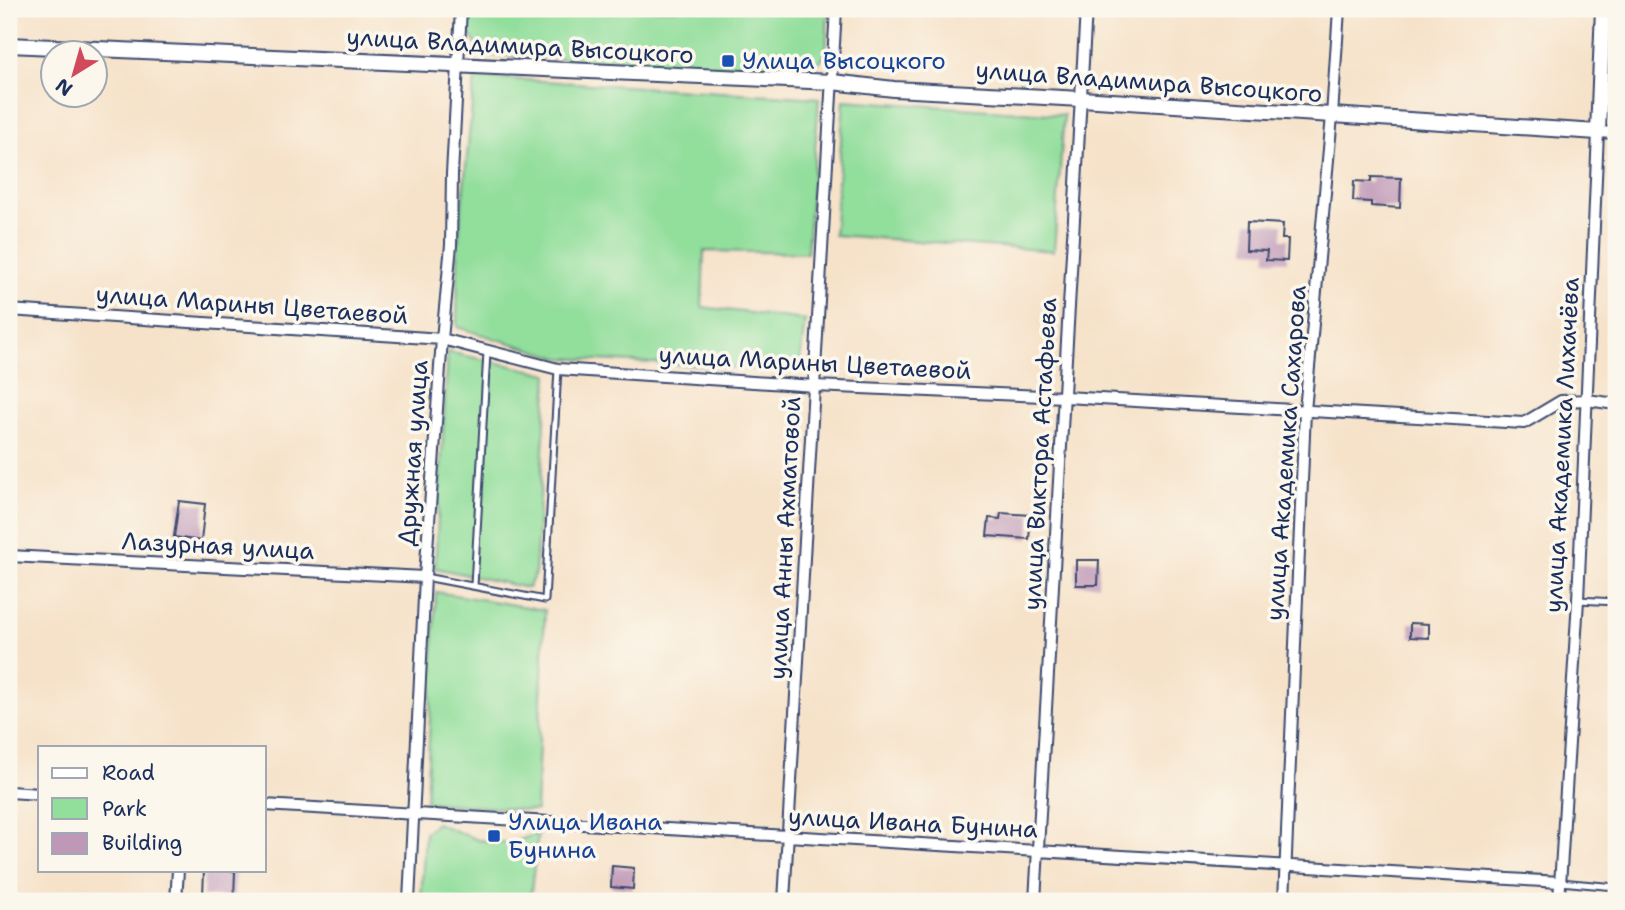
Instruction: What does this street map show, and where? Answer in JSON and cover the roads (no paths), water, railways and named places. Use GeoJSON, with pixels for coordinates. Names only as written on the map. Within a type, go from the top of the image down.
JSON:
{"type":"FeatureCollection","features":[{"type":"Feature","properties":{"kind":"street","name":"Дружная улица"},"geometry":{"type":"LineString","coordinates":[[409,901],[425,577],[442,339],[452,245],[452,174],[461,9]]}},
{"type":"Feature","properties":{"kind":"street","name":"улица Анны Ахматовой"},"geometry":{"type":"LineString","coordinates":[[784,901],[836,9]]}},
{"type":"Feature","properties":{"kind":"street","name":"улица Виктора Астафьева"},"geometry":{"type":"LineString","coordinates":[[1035,901],[1086,9]]}},
{"type":"Feature","properties":{"kind":"street","name":"улица Академика Сахарова"},"geometry":{"type":"LineString","coordinates":[[1284,901],[1305,411],[1339,9]]}},
{"type":"Feature","properties":{"kind":"street","name":"улица Академика Лихачёва"},"geometry":{"type":"LineString","coordinates":[[1559,901],[1578,600],[1604,9]]}},
{"type":"Feature","properties":{"kind":"street","name":"улица Владимира Высоцкого"},"geometry":{"type":"LineString","coordinates":[[9,45],[832,82],[894,89],[1616,133]]}},
{"type":"Feature","properties":{"kind":"street","name":"улица Марины Цветаевой"},"geometry":{"type":"LineString","coordinates":[[9,310],[442,339],[558,369],[815,386],[1524,423],[1561,401],[1587,400],[1616,404]]}},
{"type":"Feature","properties":{"kind":"street","name":"Лазурная улица"},"geometry":{"type":"LineString","coordinates":[[9,556],[425,577]]}},
{"type":"Feature","properties":{"kind":"street"},"geometry":{"type":"LineString","coordinates":[[9,792],[38,794]]}},
{"type":"Feature","properties":{"kind":"street","name":"улица Ивана Бунина"},"geometry":{"type":"LineString","coordinates":[[266,806],[1560,883]]}},
{"type":"Feature","properties":{"kind":"street"},"geometry":{"type":"LineString","coordinates":[[176,901],[178,872]]}},
{"type":"Feature","properties":{"kind":"lane"},"geometry":{"type":"LineString","coordinates":[[474,586],[487,351]]}},
{"type":"Feature","properties":{"kind":"lane"},"geometry":{"type":"LineString","coordinates":[[425,577],[545,600],[558,369]]}},
{"type":"Feature","properties":{"kind":"lane"},"geometry":{"type":"LineString","coordinates":[[1578,600],[1616,602]]}},
{"type":"Feature","properties":{"kind":"lane"},"geometry":{"type":"LineString","coordinates":[[1560,883],[1616,887]]}},
{"type":"Feature","properties":{"kind":"place","name":"Улица Высоцкого"},"geometry":{"type":"Point","coordinates":[728,61]}},
{"type":"Feature","properties":{"kind":"place","name":"Улица Ивана Бунина"},"geometry":{"type":"Point","coordinates":[494,836]}}]}
